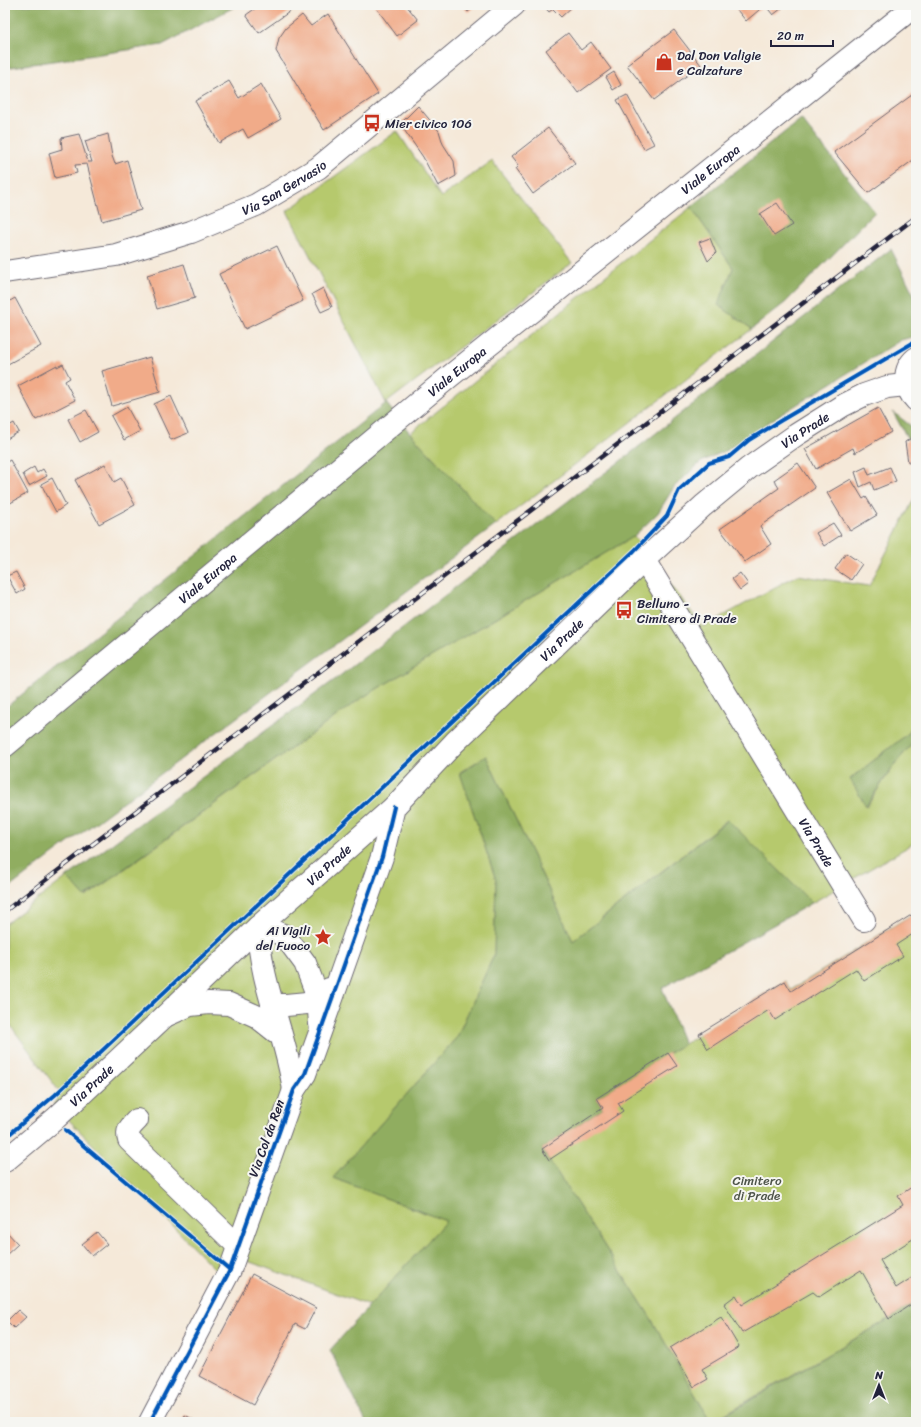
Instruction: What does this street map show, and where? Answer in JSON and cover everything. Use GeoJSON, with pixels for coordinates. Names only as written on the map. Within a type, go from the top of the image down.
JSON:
{"type":"FeatureCollection","features":[{"type":"Feature","properties":{"kind":"main road","name":"Via San Gervasio"},"geometry":{"type":"LineString","coordinates":[[5,272],[116,255],[191,232],[256,205],[318,168],[514,5]]}},
{"type":"Feature","properties":{"kind":"main road","name":"Viale Europa"},"geometry":{"type":"LineString","coordinates":[[5,746],[449,377],[916,5]]}},
{"type":"Feature","properties":{"kind":"main road"},"geometry":{"type":"LineString","coordinates":[[911,392],[906,376],[908,368],[916,358]]}},
{"type":"Feature","properties":{"kind":"main road","name":"Via Prade"},"geometry":{"type":"LineString","coordinates":[[5,1161],[55,1119],[258,927],[394,807],[455,742],[644,560],[703,506],[748,468],[842,406],[864,395],[887,387],[911,392]]}},
{"type":"Feature","properties":{"kind":"main road","name":"Via Prade"},"geometry":{"type":"LineString","coordinates":[[644,560],[864,920]]}},
{"type":"Feature","properties":{"kind":"main road","name":"Via Col da Ren"},"geometry":{"type":"LineString","coordinates":[[150,1422],[230,1270],[294,1090],[305,1074],[320,1028],[338,982],[382,857],[394,807]]}},
{"type":"Feature","properties":{"kind":"main road","name":"Via Col da Ren"},"geometry":{"type":"LineString","coordinates":[[294,1090],[286,1049],[280,1035],[263,971],[258,927],[285,936],[305,963],[318,997],[320,1028]]}},
{"type":"Feature","properties":{"kind":"main road"},"geometry":{"type":"LineString","coordinates":[[272,1005],[307,1003],[318,997],[338,982]]}},
{"type":"Feature","properties":{"kind":"main road"},"geometry":{"type":"LineString","coordinates":[[165,1016],[190,1005],[209,1003],[229,1004],[256,1016],[280,1035]]}},
{"type":"Feature","properties":{"kind":"main road"},"geometry":{"type":"LineString","coordinates":[[136,1120],[129,1127],[127,1134],[129,1140],[238,1246]]}},
{"type":"Feature","properties":{"kind":"green space"},"geometry":{"type":"Polygon","coordinates":[[[5,5],[238,5],[162,45],[5,68],[5,5]]]}},
{"type":"Feature","properties":{"kind":"green space"},"geometry":{"type":"Polygon","coordinates":[[[801,119],[875,212],[786,302],[752,329],[718,305],[733,268],[691,207],[801,119]]]}},
{"type":"Feature","properties":{"kind":"green space"},"geometry":{"type":"Polygon","coordinates":[[[397,131],[441,197],[492,161],[572,263],[386,403],[287,211],[397,131]]]}},
{"type":"Feature","properties":{"kind":"green space"},"geometry":{"type":"Polygon","coordinates":[[[691,207],[733,268],[719,305],[752,329],[496,525],[410,433],[691,207]]]}},
{"type":"Feature","properties":{"kind":"green space"},"geometry":{"type":"Polygon","coordinates":[[[891,249],[916,299],[916,336],[901,340],[772,420],[727,450],[701,462],[674,487],[658,513],[634,536],[360,699],[85,897],[67,877],[337,678],[623,459],[891,249]]]}},
{"type":"Feature","properties":{"kind":"green space"},"geometry":{"type":"Polygon","coordinates":[[[386,403],[410,433],[496,525],[5,891],[5,708],[386,403]]]}},
{"type":"Feature","properties":{"kind":"green space"},"geometry":{"type":"Polygon","coordinates":[[[893,412],[916,430],[916,454],[893,412]]]}},
{"type":"Feature","properties":{"kind":"green space"},"geometry":{"type":"Polygon","coordinates":[[[916,495],[916,712],[910,732],[850,779],[867,806],[894,765],[916,739],[916,842],[812,903],[727,820],[573,941],[486,756],[460,772],[496,880],[494,955],[457,1037],[333,1178],[446,1221],[370,1306],[223,1252],[218,1272],[53,1104],[61,1094],[5,1018],[5,924],[67,877],[86,897],[360,699],[634,536],[703,627],[797,575],[869,586],[916,495]]]}},
{"type":"Feature","properties":{"kind":"green space"},"geometry":{"type":"Polygon","coordinates":[[[916,712],[916,739],[894,765],[866,806],[850,779],[910,732],[916,712]]]}},
{"type":"Feature","properties":{"kind":"green space"},"geometry":{"type":"Polygon","coordinates":[[[486,756],[573,941],[728,820],[812,903],[662,988],[684,1044],[597,1098],[603,1108],[542,1149],[649,1315],[711,1422],[366,1422],[330,1350],[446,1221],[333,1178],[457,1037],[494,955],[496,880],[460,773],[486,756]]]}},
{"type":"Feature","properties":{"kind":"green space","name":"Cimitero di Prade"},"geometry":{"type":"Polygon","coordinates":[[[916,912],[916,1301],[889,1319],[711,1422],[649,1315],[542,1149],[603,1108],[597,1098],[785,981],[791,990],[916,912]]]}},
{"type":"Feature","properties":{"kind":"green space"},"geometry":{"type":"Polygon","coordinates":[[[916,1301],[916,1422],[713,1422],[889,1319],[916,1301]]]}},
{"type":"Feature","properties":{"kind":"building"},"geometry":{"type":"Polygon","coordinates":[[[260,5],[288,5],[292,10],[259,33],[246,15],[260,5]]]}},
{"type":"Feature","properties":{"kind":"building"},"geometry":{"type":"Polygon","coordinates":[[[374,5],[406,5],[418,20],[397,36],[374,5]]]}},
{"type":"Feature","properties":{"kind":"building"},"geometry":{"type":"Polygon","coordinates":[[[462,5],[476,5],[468,12],[462,5]]]}},
{"type":"Feature","properties":{"kind":"building"},"geometry":{"type":"Polygon","coordinates":[[[543,5],[574,5],[561,17],[553,9],[549,12],[543,5]]]}},
{"type":"Feature","properties":{"kind":"building"},"geometry":{"type":"Polygon","coordinates":[[[733,5],[765,5],[746,21],[733,5]]]}},
{"type":"Feature","properties":{"kind":"building"},"geometry":{"type":"Polygon","coordinates":[[[765,5],[786,5],[773,15],[765,5]]]}},
{"type":"Feature","properties":{"kind":"building"},"geometry":{"type":"Polygon","coordinates":[[[328,14],[378,94],[324,130],[276,51],[279,38],[286,28],[302,15],[311,26],[328,14]]]}},
{"type":"Feature","properties":{"kind":"building"},"geometry":{"type":"Polygon","coordinates":[[[674,30],[701,65],[654,100],[627,65],[674,30]]]}},
{"type":"Feature","properties":{"kind":"building"},"geometry":{"type":"Polygon","coordinates":[[[568,33],[581,50],[591,42],[611,69],[578,93],[546,50],[568,33]]]}},
{"type":"Feature","properties":{"kind":"building"},"geometry":{"type":"Polygon","coordinates":[[[614,72],[621,85],[613,90],[606,77],[614,72]]]}},
{"type":"Feature","properties":{"kind":"building"},"geometry":{"type":"Polygon","coordinates":[[[229,81],[239,98],[261,84],[281,119],[248,138],[243,129],[219,143],[195,101],[229,81]]]}},
{"type":"Feature","properties":{"kind":"building"},"geometry":{"type":"Polygon","coordinates":[[[916,92],[916,158],[868,193],[834,152],[916,92]]]}},
{"type":"Feature","properties":{"kind":"building"},"geometry":{"type":"Polygon","coordinates":[[[627,95],[654,144],[644,149],[617,100],[627,95]]]}},
{"type":"Feature","properties":{"kind":"building"},"geometry":{"type":"Polygon","coordinates":[[[418,106],[439,131],[443,144],[454,161],[456,176],[438,186],[423,157],[400,124],[418,106]]]}},
{"type":"Feature","properties":{"kind":"building"},"geometry":{"type":"Polygon","coordinates":[[[548,128],[575,163],[533,194],[515,169],[518,166],[511,157],[548,128]]]}},
{"type":"Feature","properties":{"kind":"building"},"geometry":{"type":"Polygon","coordinates":[[[79,134],[88,162],[92,162],[85,141],[108,134],[115,164],[127,160],[141,210],[102,221],[87,164],[75,165],[77,173],[55,178],[49,153],[62,149],[61,138],[79,134]]]}},
{"type":"Feature","properties":{"kind":"building"},"geometry":{"type":"Polygon","coordinates":[[[777,203],[792,225],[774,236],[760,214],[777,203]]]}},
{"type":"Feature","properties":{"kind":"building"},"geometry":{"type":"Polygon","coordinates":[[[710,238],[716,253],[708,261],[699,242],[710,238]]]}},
{"type":"Feature","properties":{"kind":"building"},"geometry":{"type":"Polygon","coordinates":[[[277,246],[303,301],[245,329],[219,274],[277,246]]]}},
{"type":"Feature","properties":{"kind":"building"},"geometry":{"type":"Polygon","coordinates":[[[184,264],[195,298],[157,309],[147,275],[184,264]]]}},
{"type":"Feature","properties":{"kind":"building"},"geometry":{"type":"Polygon","coordinates":[[[323,288],[332,307],[321,312],[312,294],[323,288]]]}},
{"type":"Feature","properties":{"kind":"building"},"geometry":{"type":"Polygon","coordinates":[[[15,298],[41,346],[6,365],[5,304],[15,298]]]}},
{"type":"Feature","properties":{"kind":"building"},"geometry":{"type":"Polygon","coordinates":[[[150,357],[160,392],[112,406],[102,371],[150,357]]]}},
{"type":"Feature","properties":{"kind":"building"},"geometry":{"type":"Polygon","coordinates":[[[63,364],[70,378],[65,381],[75,400],[36,420],[18,386],[57,365],[57,367],[63,364]]]}},
{"type":"Feature","properties":{"kind":"building"},"geometry":{"type":"Polygon","coordinates":[[[171,396],[188,433],[171,440],[154,404],[171,396]]]}},
{"type":"Feature","properties":{"kind":"building"},"geometry":{"type":"Polygon","coordinates":[[[127,407],[140,431],[124,440],[111,416],[127,407]]]}},
{"type":"Feature","properties":{"kind":"building"},"geometry":{"type":"Polygon","coordinates":[[[878,408],[891,432],[855,453],[853,448],[816,469],[805,449],[878,408]]]}},
{"type":"Feature","properties":{"kind":"building"},"geometry":{"type":"Polygon","coordinates":[[[86,410],[98,432],[80,442],[68,419],[86,410]]]}},
{"type":"Feature","properties":{"kind":"building"},"geometry":{"type":"Polygon","coordinates":[[[14,423],[19,432],[5,440],[5,428],[14,423]]]}},
{"type":"Feature","properties":{"kind":"building"},"geometry":{"type":"Polygon","coordinates":[[[916,435],[916,461],[908,462],[905,442],[916,435]]]}},
{"type":"Feature","properties":{"kind":"building"},"geometry":{"type":"Polygon","coordinates":[[[10,460],[28,493],[5,506],[5,463],[10,460]]]}},
{"type":"Feature","properties":{"kind":"building"},"geometry":{"type":"Polygon","coordinates":[[[798,463],[815,488],[760,526],[771,544],[745,562],[720,529],[779,488],[774,480],[798,463]]]}},
{"type":"Feature","properties":{"kind":"building"},"geometry":{"type":"Polygon","coordinates":[[[105,464],[114,482],[121,478],[135,505],[99,524],[75,480],[105,464]]]}},
{"type":"Feature","properties":{"kind":"building"},"geometry":{"type":"Polygon","coordinates":[[[34,467],[37,473],[43,469],[47,476],[29,486],[23,474],[34,467]]]}},
{"type":"Feature","properties":{"kind":"building"},"geometry":{"type":"Polygon","coordinates":[[[866,467],[869,475],[890,467],[896,481],[874,490],[871,482],[860,487],[855,472],[866,467]]]}},
{"type":"Feature","properties":{"kind":"building"},"geometry":{"type":"Polygon","coordinates":[[[52,478],[66,505],[56,512],[41,484],[52,478]]]}},
{"type":"Feature","properties":{"kind":"building"},"geometry":{"type":"Polygon","coordinates":[[[851,479],[863,499],[866,497],[877,515],[850,531],[827,493],[851,479]]]}},
{"type":"Feature","properties":{"kind":"building"},"geometry":{"type":"Polygon","coordinates":[[[833,523],[841,535],[824,546],[816,533],[833,523]]]}},
{"type":"Feature","properties":{"kind":"building"},"geometry":{"type":"Polygon","coordinates":[[[846,553],[862,564],[851,580],[835,569],[846,553]]]}},
{"type":"Feature","properties":{"kind":"building"},"geometry":{"type":"Polygon","coordinates":[[[16,572],[25,589],[17,594],[7,576],[16,572]]]}},
{"type":"Feature","properties":{"kind":"building"},"geometry":{"type":"Polygon","coordinates":[[[740,573],[748,584],[740,590],[732,579],[740,573]]]}},
{"type":"Feature","properties":{"kind":"building"},"geometry":{"type":"Polygon","coordinates":[[[916,912],[916,932],[896,945],[903,956],[864,981],[856,969],[775,1020],[769,1010],[708,1049],[699,1034],[785,981],[791,991],[916,912]]]}},
{"type":"Feature","properties":{"kind":"building"},"geometry":{"type":"Polygon","coordinates":[[[668,1053],[677,1066],[618,1103],[623,1111],[549,1160],[542,1149],[603,1108],[597,1098],[668,1053]]]}},
{"type":"Feature","properties":{"kind":"building"},"geometry":{"type":"Polygon","coordinates":[[[912,1187],[916,1193],[916,1237],[880,1260],[896,1288],[916,1275],[916,1301],[889,1319],[861,1270],[819,1297],[813,1292],[742,1333],[724,1304],[736,1295],[742,1305],[903,1205],[898,1196],[912,1187]]]}},
{"type":"Feature","properties":{"kind":"building"},"geometry":{"type":"Polygon","coordinates":[[[5,1230],[18,1244],[5,1256],[5,1230]]]}},
{"type":"Feature","properties":{"kind":"building"},"geometry":{"type":"Polygon","coordinates":[[[97,1232],[107,1244],[92,1256],[82,1244],[97,1232]]]}},
{"type":"Feature","properties":{"kind":"building"},"geometry":{"type":"Polygon","coordinates":[[[252,1274],[316,1308],[305,1329],[295,1324],[253,1405],[199,1376],[252,1274]]]}},
{"type":"Feature","properties":{"kind":"building"},"geometry":{"type":"Polygon","coordinates":[[[18,1310],[26,1317],[14,1328],[7,1321],[18,1310]]]}},
{"type":"Feature","properties":{"kind":"building"},"geometry":{"type":"Polygon","coordinates":[[[721,1317],[739,1347],[702,1369],[708,1379],[694,1387],[670,1348],[721,1317]]]}},
{"type":"Feature","properties":{"kind":"building"},"geometry":{"type":"Polygon","coordinates":[[[185,1415],[198,1422],[181,1422],[185,1415]]]}},
{"type":"Feature","properties":{"kind":"railway"},"geometry":{"type":"LineString","coordinates":[[5,911],[916,217]]}},
{"type":"Feature","properties":{"kind":"cycle path"},"geometry":{"type":"LineString","coordinates":[[5,1138],[55,1095],[634,551],[667,516],[679,490],[709,463],[729,457],[749,440],[916,341]]}},
{"type":"Feature","properties":{"kind":"cycle path"},"geometry":{"type":"LineString","coordinates":[[150,1422],[230,1270],[294,1090],[305,1074],[338,982],[382,857],[394,807]]}},
{"type":"Feature","properties":{"kind":"cycle path"},"geometry":{"type":"LineString","coordinates":[[65,1130],[230,1270]]}},
{"type":"Feature","properties":{"kind":"place","name":"Dal Don Valigie e Calzature"},"geometry":{"type":"Point","coordinates":[664,62]}},
{"type":"Feature","properties":{"kind":"place","name":"Mier civico 106"},"geometry":{"type":"Point","coordinates":[372,123]}},
{"type":"Feature","properties":{"kind":"place","name":"Belluno - Cimitero di Prade"},"geometry":{"type":"Point","coordinates":[624,610]}},
{"type":"Feature","properties":{"kind":"place","name":"Ai Vigili del Fuoco"},"geometry":{"type":"Point","coordinates":[323,937]}}]}
